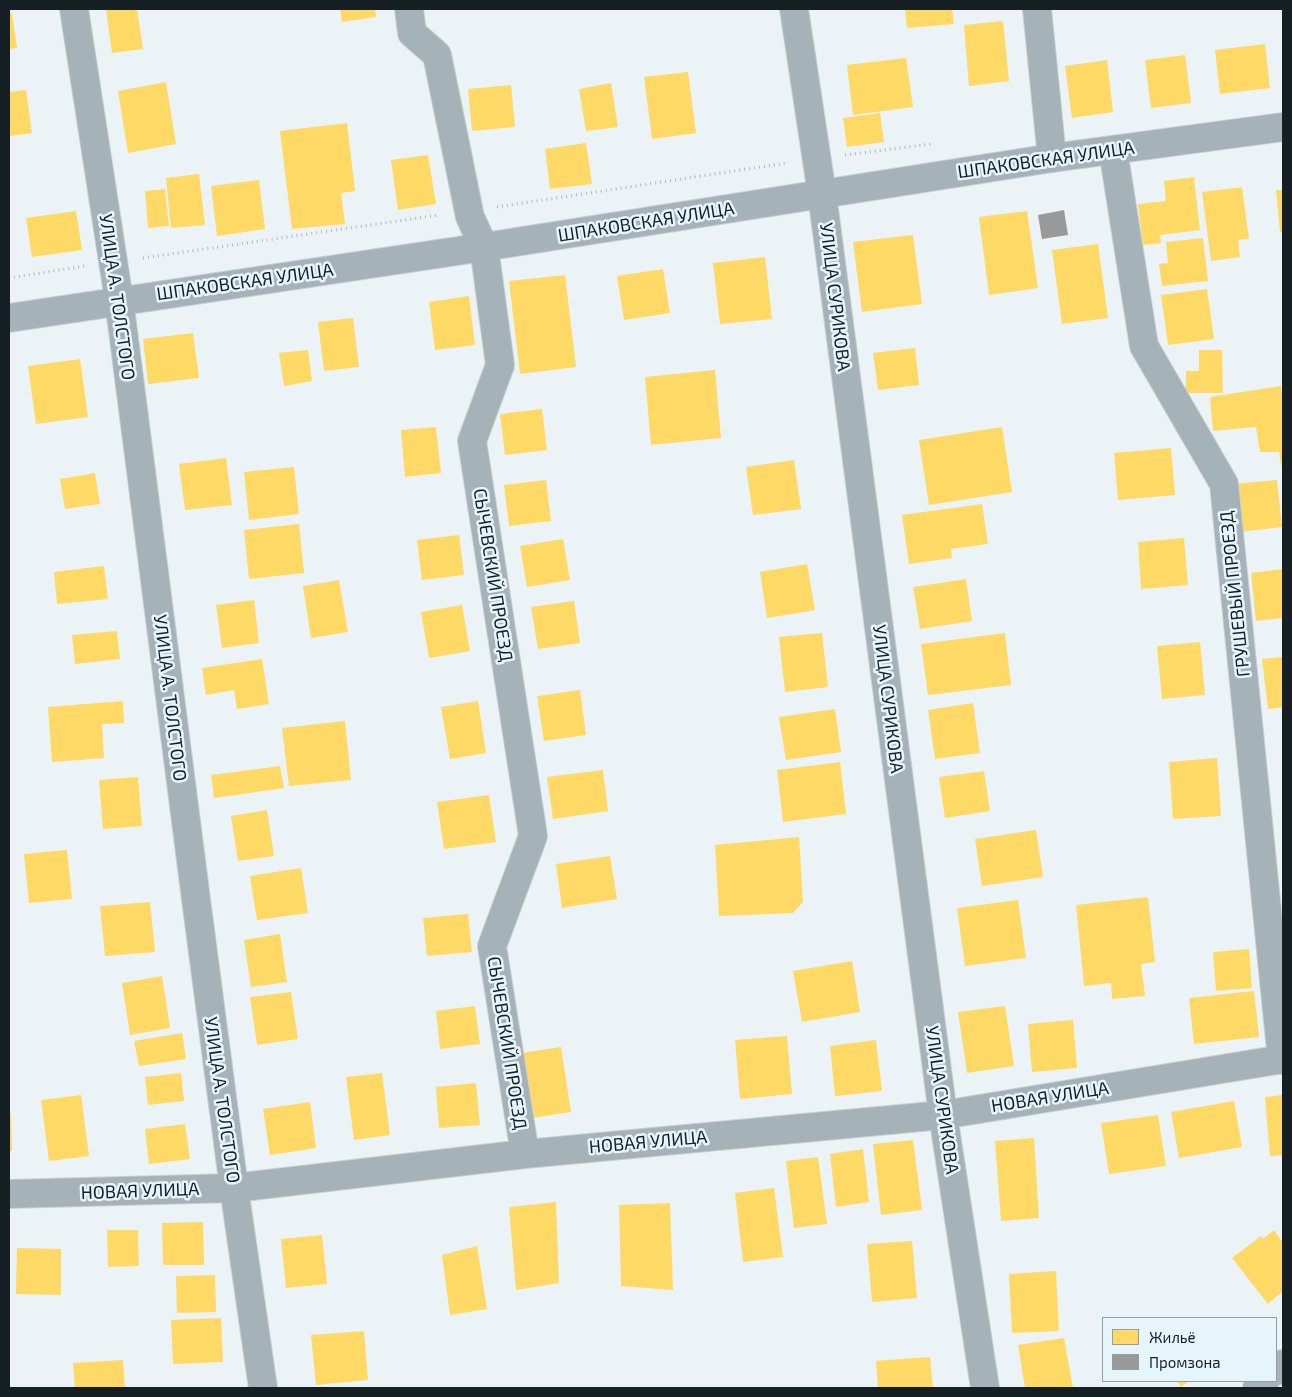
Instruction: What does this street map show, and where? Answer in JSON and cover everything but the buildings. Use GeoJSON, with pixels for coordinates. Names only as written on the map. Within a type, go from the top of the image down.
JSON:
{"type":"FeatureCollection","features":[{"type":"Feature","properties":{"kind":"main road","name":"ШПАКОВСКАЯ УЛИЦА"},"geometry":{"type":"LineString","coordinates":[[9,318],[119,300],[484,247],[1052,158],[1283,127]]}},
{"type":"Feature","properties":{"kind":"street","name":"УЛИЦА А. ТОЛСТОГО"},"geometry":{"type":"LineString","coordinates":[[74,9],[119,300],[234,1188],[263,1388]]}},
{"type":"Feature","properties":{"kind":"street","name":"СЫЧЕВСКИЙ ПРОЕЗД"},"geometry":{"type":"LineString","coordinates":[[409,9],[412,33],[437,55],[469,211],[484,247],[500,365],[472,441],[533,836],[492,946],[525,1154]]}},
{"type":"Feature","properties":{"kind":"street","name":"УЛИЦА СУРИКОВА"},"geometry":{"type":"LineString","coordinates":[[794,9],[822,194],[943,1115],[984,1388]]}},
{"type":"Feature","properties":{"kind":"street"},"geometry":{"type":"LineString","coordinates":[[1037,9],[1052,158]]}},
{"type":"Feature","properties":{"kind":"street","name":"ГРУШЕВЫЙ ПРОЕЗД"},"geometry":{"type":"LineString","coordinates":[[1114,150],[1144,346],[1224,484],[1282,1060]]}},
{"type":"Feature","properties":{"kind":"street","name":"НОВАЯ УЛИЦА"},"geometry":{"type":"LineString","coordinates":[[9,1194],[234,1188],[525,1154],[943,1115],[1282,1060]]}},
{"type":"Feature","properties":{"kind":"path"},"geometry":{"type":"LineString","coordinates":[[9,278],[817,159],[933,144]]}}]}
